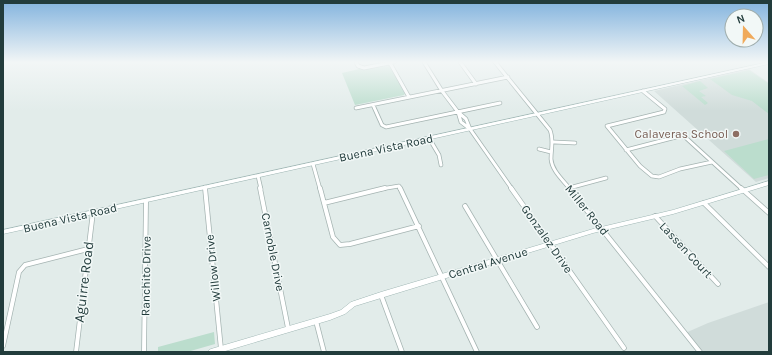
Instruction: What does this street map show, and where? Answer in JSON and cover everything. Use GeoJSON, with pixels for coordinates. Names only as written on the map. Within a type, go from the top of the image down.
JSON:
{"type":"FeatureCollection","features":[{"type":"Feature","properties":{"kind":"street"},"geometry":{"type":"LineString","coordinates":[[399,79],[409,97]]}},
{"type":"Feature","properties":{"kind":"street","name":"Gonzalez Drive"},"geometry":{"type":"LineString","coordinates":[[434,79],[458,112],[466,120],[470,129],[624,348]]}},
{"type":"Feature","properties":{"kind":"street"},"geometry":{"type":"LineString","coordinates":[[472,79],[476,84]]}},
{"type":"Feature","properties":{"kind":"street"},"geometry":{"type":"LineString","coordinates":[[356,108],[501,79]]}},
{"type":"Feature","properties":{"kind":"street"},"geometry":{"type":"LineString","coordinates":[[509,79],[550,130],[554,142],[551,152],[539,149]]}},
{"type":"Feature","properties":{"kind":"street","name":"Buena Vista Road"},"geometry":{"type":"LineString","coordinates":[[3,232],[699,79]]}},
{"type":"Feature","properties":{"kind":"street"},"geometry":{"type":"LineString","coordinates":[[643,91],[665,109],[664,112],[607,126],[640,166],[652,176],[659,177],[680,169],[712,162]]}},
{"type":"Feature","properties":{"kind":"street"},"geometry":{"type":"LineString","coordinates":[[373,105],[382,125],[386,127],[500,103]]}},
{"type":"Feature","properties":{"kind":"street"},"geometry":{"type":"LineString","coordinates":[[626,150],[680,136],[685,137],[692,141],[712,162],[769,213]]}},
{"type":"Feature","properties":{"kind":"street"},"geometry":{"type":"LineString","coordinates":[[429,138],[441,159],[441,165]]}},
{"type":"Feature","properties":{"kind":"street"},"geometry":{"type":"LineString","coordinates":[[554,142],[575,143]]}},
{"type":"Feature","properties":{"kind":"street","name":"Miller Road"},"geometry":{"type":"LineString","coordinates":[[551,152],[552,165],[569,188],[700,352]]}},
{"type":"Feature","properties":{"kind":"street"},"geometry":{"type":"LineString","coordinates":[[313,164],[333,237],[336,243],[341,246],[419,226]]}},
{"type":"Feature","properties":{"kind":"street","name":"Carnoble Drive"},"geometry":{"type":"LineString","coordinates":[[258,176],[288,328]]}},
{"type":"Feature","properties":{"kind":"street"},"geometry":{"type":"LineString","coordinates":[[569,188],[606,178]]}},
{"type":"Feature","properties":{"kind":"street","name":"Central Avenue"},"geometry":{"type":"LineString","coordinates":[[210,352],[316,321],[340,313],[353,304],[442,276],[602,229],[704,203],[769,183]]}},
{"type":"Feature","properties":{"kind":"street"},"geometry":{"type":"LineString","coordinates":[[324,203],[392,186],[399,186],[477,352]]}},
{"type":"Feature","properties":{"kind":"street","name":"Willow Drive"},"geometry":{"type":"LineString","coordinates":[[205,188],[221,349]]}},
{"type":"Feature","properties":{"kind":"street","name":"Ranchito Drive"},"geometry":{"type":"LineString","coordinates":[[144,352],[146,200]]}},
{"type":"Feature","properties":{"kind":"street"},"geometry":{"type":"LineString","coordinates":[[704,203],[769,267]]}},
{"type":"Feature","properties":{"kind":"street"},"geometry":{"type":"LineString","coordinates":[[465,206],[537,327]]}},
{"type":"Feature","properties":{"kind":"street","name":"Aguirre Road"},"geometry":{"type":"LineString","coordinates":[[76,352],[93,212]]}},
{"type":"Feature","properties":{"kind":"street","name":"Lassen Court"},"geometry":{"type":"LineString","coordinates":[[655,216],[718,284]]}},
{"type":"Feature","properties":{"kind":"street"},"geometry":{"type":"LineString","coordinates":[[3,346],[21,268],[26,265],[88,249]]}},
{"type":"Feature","properties":{"kind":"street"},"geometry":{"type":"LineString","coordinates":[[381,295],[402,352]]}},
{"type":"Feature","properties":{"kind":"street"},"geometry":{"type":"LineString","coordinates":[[316,321],[324,352]]}},
{"type":"Feature","properties":{"kind":"shaded area","name":"Calaveras School"},"geometry":{"type":"Polygon","coordinates":[[[708,79],[763,79],[769,83],[769,178],[756,182],[654,91],[708,79]]]}},
{"type":"Feature","properties":{"kind":"shaded area"},"geometry":{"type":"Polygon","coordinates":[[[769,302],[769,352],[697,352],[683,334],[708,323],[769,302]]]}},
{"type":"Feature","properties":{"kind":"green space"},"geometry":{"type":"Polygon","coordinates":[[[344,79],[397,79],[405,93],[404,95],[355,105],[344,79]]]}},
{"type":"Feature","properties":{"kind":"green space"},"geometry":{"type":"Polygon","coordinates":[[[710,79],[761,79],[769,84],[769,114],[752,101],[732,95],[710,79]]]}},
{"type":"Feature","properties":{"kind":"green space"},"geometry":{"type":"Polygon","coordinates":[[[700,81],[708,88],[699,91],[706,96],[701,97],[708,103],[705,105],[682,86],[700,81]]]}},
{"type":"Feature","properties":{"kind":"green space"},"geometry":{"type":"Polygon","coordinates":[[[769,139],[769,175],[754,179],[724,151],[769,139]]]}},
{"type":"Feature","properties":{"kind":"green space"},"geometry":{"type":"Polygon","coordinates":[[[214,332],[215,344],[187,352],[158,352],[158,347],[214,332]]]}},
{"type":"Feature","properties":{"kind":"place","name":"Calaveras School"},"geometry":{"type":"Point","coordinates":[736,134]}}]}
